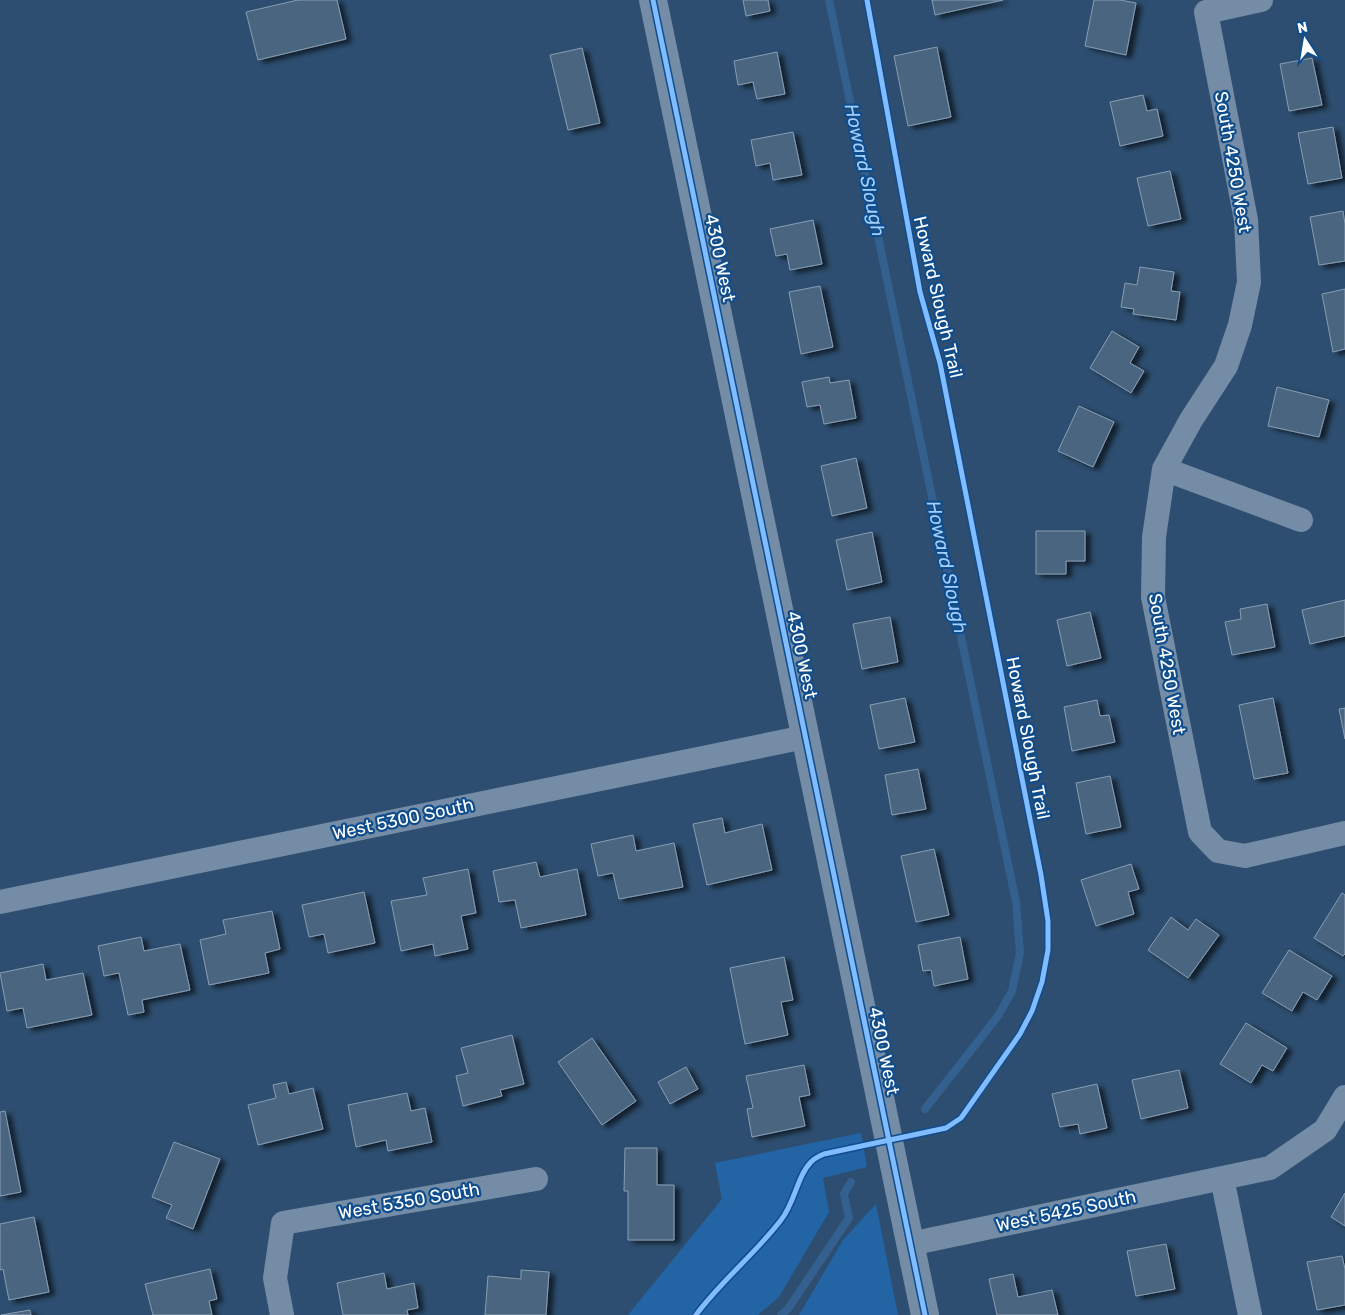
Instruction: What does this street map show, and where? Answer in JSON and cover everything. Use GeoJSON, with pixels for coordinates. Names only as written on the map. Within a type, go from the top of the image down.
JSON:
{"type":"FeatureCollection","features":[{"type":"Feature","properties":{"kind":"street","name":"4300 West"},"geometry":{"type":"LineString","coordinates":[[653,0],[924,1315]]}},
{"type":"Feature","properties":{"kind":"street","name":"South 4250 West"},"geometry":{"type":"LineString","coordinates":[[1261,0],[1206,12],[1246,220],[1249,282],[1240,325],[1226,366],[1191,420],[1164,469],[1154,537],[1153,597],[1200,832],[1218,851],[1245,856],[1345,833]]}},
{"type":"Feature","properties":{"kind":"street"},"geometry":{"type":"LineString","coordinates":[[1164,469],[1301,520]]}},
{"type":"Feature","properties":{"kind":"street","name":"West 5300 South"},"geometry":{"type":"LineString","coordinates":[[0,902],[805,736]]}},
{"type":"Feature","properties":{"kind":"street","name":"West 5425 South"},"geometry":{"type":"LineString","coordinates":[[910,1244],[1270,1168],[1325,1130],[1345,1097]]}},
{"type":"Feature","properties":{"kind":"street"},"geometry":{"type":"LineString","coordinates":[[1222,1178],[1250,1315]]}},
{"type":"Feature","properties":{"kind":"street","name":"West 5350 South"},"geometry":{"type":"LineString","coordinates":[[282,1315],[275,1278],[283,1224],[536,1179]]}},
{"type":"Feature","properties":{"kind":"shaded area"},"geometry":{"type":"Polygon","coordinates":[[[861,1133],[867,1167],[823,1178],[829,1212],[779,1297],[758,1315],[628,1315],[722,1199],[715,1163],[861,1133]]]}},
{"type":"Feature","properties":{"kind":"shaded area"},"geometry":{"type":"Polygon","coordinates":[[[876,1204],[898,1315],[799,1315],[843,1240],[876,1204]]]}},
{"type":"Feature","properties":{"kind":"building"},"geometry":{"type":"Polygon","coordinates":[[[298,0],[337,0],[346,39],[258,60],[246,12],[298,0]]]}},
{"type":"Feature","properties":{"kind":"building"},"geometry":{"type":"Polygon","coordinates":[[[743,0],[768,0],[770,11],[746,16],[743,0]]]}},
{"type":"Feature","properties":{"kind":"building"},"geometry":{"type":"Polygon","coordinates":[[[932,0],[1003,0],[935,15],[932,0]]]}},
{"type":"Feature","properties":{"kind":"building"},"geometry":{"type":"Polygon","coordinates":[[[1094,0],[1120,0],[1136,3],[1126,55],[1085,46],[1094,0]]]}},
{"type":"Feature","properties":{"kind":"building"},"geometry":{"type":"Polygon","coordinates":[[[937,47],[951,117],[908,126],[894,56],[937,47]]]}},
{"type":"Feature","properties":{"kind":"building"},"geometry":{"type":"Polygon","coordinates":[[[582,48],[600,123],[568,130],[550,55],[582,48]]]}},
{"type":"Feature","properties":{"kind":"building"},"geometry":{"type":"Polygon","coordinates":[[[777,52],[785,94],[757,99],[753,82],[738,85],[734,61],[777,52]]]}},
{"type":"Feature","properties":{"kind":"building"},"geometry":{"type":"Polygon","coordinates":[[[1312,58],[1322,105],[1289,111],[1280,64],[1312,58]]]}},
{"type":"Feature","properties":{"kind":"building"},"geometry":{"type":"Polygon","coordinates":[[[1143,95],[1147,111],[1157,109],[1163,136],[1120,146],[1110,102],[1143,95]]]}},
{"type":"Feature","properties":{"kind":"building"},"geometry":{"type":"Polygon","coordinates":[[[1333,127],[1342,178],[1308,184],[1298,133],[1333,127]]]}},
{"type":"Feature","properties":{"kind":"building"},"geometry":{"type":"Polygon","coordinates":[[[793,132],[802,175],[773,180],[770,163],[756,166],[751,140],[793,132]]]}},
{"type":"Feature","properties":{"kind":"building"},"geometry":{"type":"Polygon","coordinates":[[[1170,171],[1181,219],[1148,226],[1137,178],[1170,171]]]}},
{"type":"Feature","properties":{"kind":"building"},"geometry":{"type":"Polygon","coordinates":[[[1343,211],[1345,261],[1319,265],[1310,217],[1343,211]]]}},
{"type":"Feature","properties":{"kind":"building"},"geometry":{"type":"Polygon","coordinates":[[[813,220],[822,264],[790,270],[787,254],[776,256],[770,229],[813,220]]]}},
{"type":"Feature","properties":{"kind":"building"},"geometry":{"type":"Polygon","coordinates":[[[1140,267],[1174,272],[1171,291],[1180,292],[1176,320],[1133,314],[1134,309],[1121,307],[1125,283],[1137,285],[1140,267]]]}},
{"type":"Feature","properties":{"kind":"building"},"geometry":{"type":"Polygon","coordinates":[[[820,286],[833,347],[801,354],[789,292],[820,286]]]}},
{"type":"Feature","properties":{"kind":"building"},"geometry":{"type":"Polygon","coordinates":[[[1345,289],[1345,349],[1333,352],[1322,294],[1345,289]]]}},
{"type":"Feature","properties":{"kind":"building"},"geometry":{"type":"Polygon","coordinates":[[[1112,331],[1139,347],[1130,363],[1144,371],[1131,393],[1090,368],[1112,331]]]}},
{"type":"Feature","properties":{"kind":"building"},"geometry":{"type":"Polygon","coordinates":[[[829,377],[830,383],[849,380],[856,418],[824,424],[820,405],[807,407],[802,382],[829,377]]]}},
{"type":"Feature","properties":{"kind":"building"},"geometry":{"type":"Polygon","coordinates":[[[1277,387],[1329,400],[1319,437],[1268,426],[1277,387]]]}},
{"type":"Feature","properties":{"kind":"building"},"geometry":{"type":"Polygon","coordinates":[[[1079,406],[1114,422],[1093,467],[1058,451],[1079,406]]]}},
{"type":"Feature","properties":{"kind":"building"},"geometry":{"type":"Polygon","coordinates":[[[856,458],[867,508],[832,516],[821,466],[856,458]]]}},
{"type":"Feature","properties":{"kind":"building"},"geometry":{"type":"Polygon","coordinates":[[[1036,531],[1085,531],[1085,561],[1066,561],[1066,574],[1036,574],[1036,531]]]}},
{"type":"Feature","properties":{"kind":"building"},"geometry":{"type":"Polygon","coordinates":[[[872,532],[882,582],[847,590],[836,540],[872,532]]]}},
{"type":"Feature","properties":{"kind":"building"},"geometry":{"type":"Polygon","coordinates":[[[1345,600],[1345,636],[1310,644],[1302,610],[1345,600]]]}},
{"type":"Feature","properties":{"kind":"building"},"geometry":{"type":"Polygon","coordinates":[[[1267,604],[1275,647],[1232,655],[1225,622],[1241,619],[1240,609],[1267,604]]]}},
{"type":"Feature","properties":{"kind":"building"},"geometry":{"type":"Polygon","coordinates":[[[1090,612],[1101,658],[1067,666],[1057,620],[1090,612]]]}},
{"type":"Feature","properties":{"kind":"building"},"geometry":{"type":"Polygon","coordinates":[[[890,617],[898,662],[862,669],[853,624],[890,617]]]}},
{"type":"Feature","properties":{"kind":"building"},"geometry":{"type":"Polygon","coordinates":[[[905,698],[915,742],[879,749],[870,705],[905,698]]]}},
{"type":"Feature","properties":{"kind":"building"},"geometry":{"type":"Polygon","coordinates":[[[1273,698],[1288,773],[1254,779],[1239,705],[1273,698]]]}},
{"type":"Feature","properties":{"kind":"building"},"geometry":{"type":"Polygon","coordinates":[[[1097,700],[1100,716],[1109,715],[1115,742],[1072,751],[1064,707],[1097,700]]]}},
{"type":"Feature","properties":{"kind":"building"},"geometry":{"type":"Polygon","coordinates":[[[1345,708],[1345,739],[1339,709],[1345,708]]]}},
{"type":"Feature","properties":{"kind":"building"},"geometry":{"type":"Polygon","coordinates":[[[918,769],[926,809],[892,815],[885,775],[918,769]]]}},
{"type":"Feature","properties":{"kind":"building"},"geometry":{"type":"Polygon","coordinates":[[[1110,776],[1121,827],[1086,834],[1076,783],[1110,776]]]}},
{"type":"Feature","properties":{"kind":"building"},"geometry":{"type":"Polygon","coordinates":[[[722,818],[725,833],[762,824],[772,870],[707,885],[693,824],[722,818]]]}},
{"type":"Feature","properties":{"kind":"building"},"geometry":{"type":"Polygon","coordinates":[[[633,835],[636,851],[674,843],[683,887],[619,899],[613,873],[598,876],[591,844],[633,835]]]}},
{"type":"Feature","properties":{"kind":"building"},"geometry":{"type":"Polygon","coordinates":[[[934,849],[949,915],[916,922],[901,856],[934,849]]]}},
{"type":"Feature","properties":{"kind":"building"},"geometry":{"type":"Polygon","coordinates":[[[536,862],[540,877],[577,869],[586,915],[521,928],[515,900],[499,902],[493,871],[536,862]]]}},
{"type":"Feature","properties":{"kind":"building"},"geometry":{"type":"Polygon","coordinates":[[[1131,864],[1139,889],[1128,892],[1134,914],[1096,926],[1081,880],[1131,864]]]}},
{"type":"Feature","properties":{"kind":"building"},"geometry":{"type":"Polygon","coordinates":[[[468,869],[476,913],[461,916],[468,949],[435,956],[433,944],[401,951],[391,901],[427,895],[423,878],[468,869]]]}},
{"type":"Feature","properties":{"kind":"building"},"geometry":{"type":"Polygon","coordinates":[[[364,892],[375,943],[328,953],[324,934],[309,937],[302,905],[364,892]]]}},
{"type":"Feature","properties":{"kind":"building"},"geometry":{"type":"Polygon","coordinates":[[[1342,893],[1345,895],[1345,954],[1343,956],[1314,938],[1342,893]]]}},
{"type":"Feature","properties":{"kind":"building"},"geometry":{"type":"Polygon","coordinates":[[[272,911],[280,949],[265,953],[269,973],[209,985],[200,940],[226,934],[223,920],[272,911]]]}},
{"type":"Feature","properties":{"kind":"building"},"geometry":{"type":"Polygon","coordinates":[[[1171,917],[1188,930],[1196,919],[1219,935],[1188,978],[1148,950],[1171,917]]]}},
{"type":"Feature","properties":{"kind":"building"},"geometry":{"type":"Polygon","coordinates":[[[141,937],[144,951],[180,944],[190,990],[142,1000],[144,1012],[128,1015],[119,973],[104,976],[98,946],[141,937]]]}},
{"type":"Feature","properties":{"kind":"building"},"geometry":{"type":"Polygon","coordinates":[[[960,937],[968,979],[934,986],[931,970],[923,971],[918,945],[960,937]]]}},
{"type":"Feature","properties":{"kind":"building"},"geometry":{"type":"Polygon","coordinates":[[[1289,950],[1332,976],[1317,1000],[1303,992],[1292,1011],[1262,993],[1289,950]]]}},
{"type":"Feature","properties":{"kind":"building"},"geometry":{"type":"Polygon","coordinates":[[[784,957],[793,1000],[781,1002],[788,1035],[745,1044],[730,968],[784,957]]]}},
{"type":"Feature","properties":{"kind":"building"},"geometry":{"type":"Polygon","coordinates":[[[43,964],[46,980],[83,973],[92,1015],[27,1028],[23,1008],[7,1011],[0,973],[43,964]]]}},
{"type":"Feature","properties":{"kind":"building"},"geometry":{"type":"Polygon","coordinates":[[[1246,1023],[1287,1048],[1273,1071],[1262,1065],[1251,1083],[1220,1064],[1246,1023]]]}},
{"type":"Feature","properties":{"kind":"building"},"geometry":{"type":"Polygon","coordinates":[[[512,1035],[524,1084],[500,1090],[502,1096],[463,1106],[456,1076],[468,1073],[461,1048],[512,1035]]]}},
{"type":"Feature","properties":{"kind":"building"},"geometry":{"type":"Polygon","coordinates":[[[592,1038],[636,1101],[602,1125],[558,1062],[592,1038]]]}},
{"type":"Feature","properties":{"kind":"building"},"geometry":{"type":"Polygon","coordinates":[[[804,1065],[810,1095],[799,1097],[805,1126],[752,1137],[747,1109],[753,1108],[746,1076],[804,1065]]]}},
{"type":"Feature","properties":{"kind":"building"},"geometry":{"type":"Polygon","coordinates":[[[686,1067],[698,1089],[670,1104],[658,1082],[686,1067]]]}},
{"type":"Feature","properties":{"kind":"building"},"geometry":{"type":"Polygon","coordinates":[[[1179,1070],[1188,1108],[1141,1119],[1132,1080],[1179,1070]]]}},
{"type":"Feature","properties":{"kind":"building"},"geometry":{"type":"Polygon","coordinates":[[[286,1082],[289,1094],[313,1088],[323,1129],[258,1145],[248,1105],[276,1098],[273,1085],[286,1082]]]}},
{"type":"Feature","properties":{"kind":"building"},"geometry":{"type":"Polygon","coordinates":[[[1097,1084],[1107,1128],[1080,1134],[1078,1124],[1060,1127],[1052,1094],[1097,1084]]]}},
{"type":"Feature","properties":{"kind":"building"},"geometry":{"type":"Polygon","coordinates":[[[407,1093],[411,1111],[425,1108],[432,1142],[388,1151],[386,1140],[356,1147],[348,1105],[407,1093]]]}},
{"type":"Feature","properties":{"kind":"building"},"geometry":{"type":"Polygon","coordinates":[[[5,1111],[21,1192],[0,1196],[0,1112],[5,1111]]]}},
{"type":"Feature","properties":{"kind":"building"},"geometry":{"type":"Polygon","coordinates":[[[174,1142],[220,1159],[193,1229],[166,1218],[172,1205],[152,1197],[174,1142]]]}},
{"type":"Feature","properties":{"kind":"building"},"geometry":{"type":"Polygon","coordinates":[[[625,1148],[657,1148],[657,1185],[674,1185],[674,1240],[628,1240],[628,1191],[624,1191],[625,1148]]]}},
{"type":"Feature","properties":{"kind":"building"},"geometry":{"type":"Polygon","coordinates":[[[1345,1193],[1345,1226],[1331,1217],[1345,1193]]]}},
{"type":"Feature","properties":{"kind":"building"},"geometry":{"type":"Polygon","coordinates":[[[34,1217],[49,1292],[9,1300],[3,1269],[0,1270],[0,1224],[34,1217]]]}},
{"type":"Feature","properties":{"kind":"building"},"geometry":{"type":"Polygon","coordinates":[[[1166,1244],[1175,1289],[1136,1296],[1127,1251],[1166,1244]]]}},
{"type":"Feature","properties":{"kind":"building"},"geometry":{"type":"Polygon","coordinates":[[[1342,1256],[1345,1269],[1345,1305],[1317,1310],[1307,1262],[1342,1256]]]}},
{"type":"Feature","properties":{"kind":"building"},"geometry":{"type":"Polygon","coordinates":[[[210,1269],[217,1299],[209,1301],[212,1315],[153,1315],[145,1284],[210,1269]]]}},
{"type":"Feature","properties":{"kind":"building"},"geometry":{"type":"Polygon","coordinates":[[[521,1270],[549,1272],[546,1315],[485,1315],[488,1276],[521,1279],[521,1270]]]}},
{"type":"Feature","properties":{"kind":"building"},"geometry":{"type":"Polygon","coordinates":[[[384,1273],[387,1289],[414,1283],[418,1308],[407,1310],[408,1315],[343,1315],[337,1283],[384,1273]]]}},
{"type":"Feature","properties":{"kind":"building"},"geometry":{"type":"Polygon","coordinates":[[[1013,1274],[1018,1297],[1052,1290],[1058,1315],[997,1315],[989,1279],[1013,1274]]]}},
{"type":"Feature","properties":{"kind":"building"},"geometry":{"type":"Polygon","coordinates":[[[30,1310],[31,1315],[1,1315],[30,1310]]]}},
{"type":"Feature","properties":{"kind":"waterway","name":"Howard Slough"},"geometry":{"type":"LineString","coordinates":[[829,0],[1016,902],[1020,953],[1012,991],[998,1016],[925,1109]]}},
{"type":"Feature","properties":{"kind":"waterway","name":"Howard Slough"},"geometry":{"type":"LineString","coordinates":[[781,1315],[788,1309],[849,1218],[844,1194],[851,1182]]}},
{"type":"Feature","properties":{"kind":"cycle path"},"geometry":{"type":"LineString","coordinates":[[653,0],[925,1315]]}},
{"type":"Feature","properties":{"kind":"cycle path","name":"Howard Slough Trail"},"geometry":{"type":"LineString","coordinates":[[696,1315],[781,1220],[790,1206],[802,1175],[811,1162],[824,1154],[946,1128],[961,1118],[1020,1034],[1032,1011],[1042,982],[1048,950],[1048,921],[1041,875],[940,363],[920,292],[867,0]]}}]}
